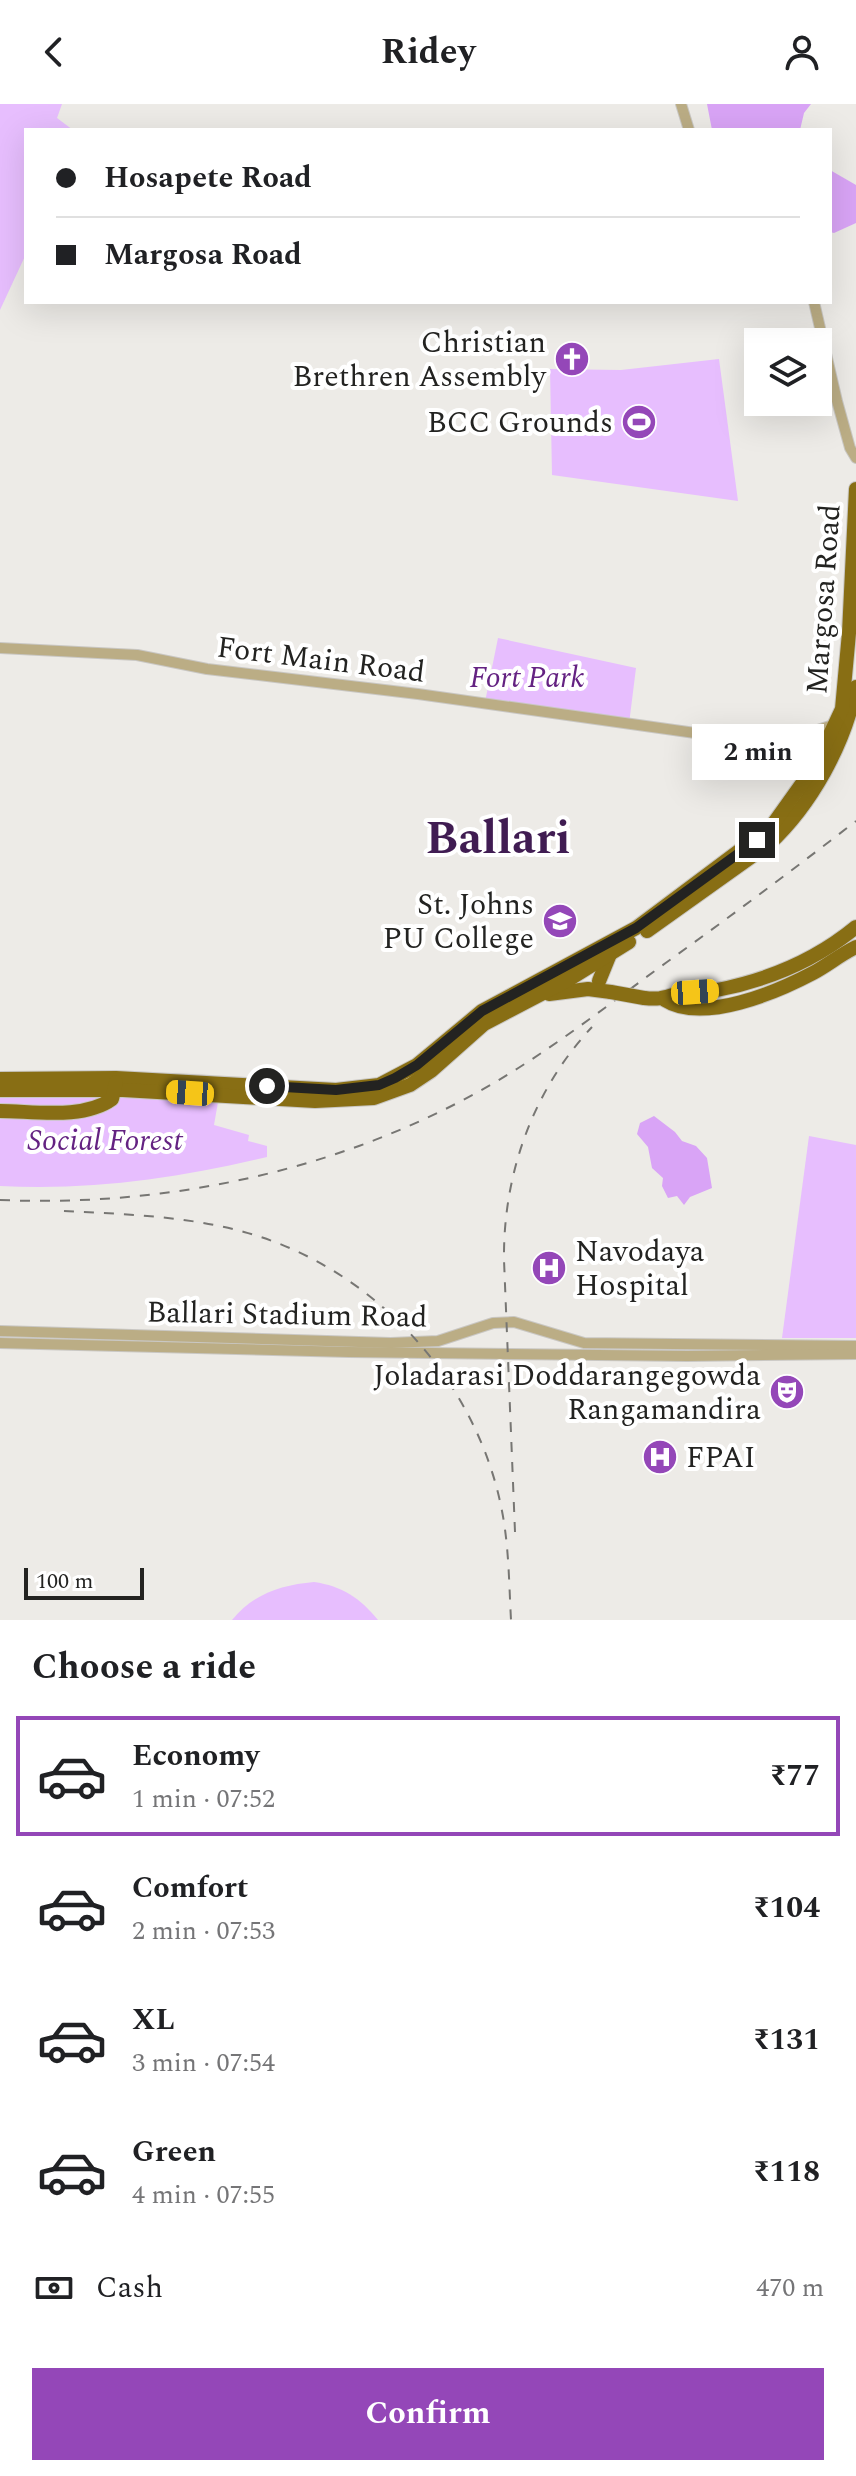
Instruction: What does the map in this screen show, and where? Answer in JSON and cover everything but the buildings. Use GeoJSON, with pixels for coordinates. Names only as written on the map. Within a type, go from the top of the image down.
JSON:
{"type":"FeatureCollection","features":[{"type":"Feature","properties":{"kind":"highway","name":"Margosa Road"},"geometry":{"type":"LineString","coordinates":[[840,725],[849,633],[856,489]]}},
{"type":"Feature","properties":{"kind":"highway","name":"Margosa Road"},"geometry":{"type":"LineString","coordinates":[[529,992],[607,949],[757,840],[780,817],[812,770],[852,706],[856,687]]}},
{"type":"Feature","properties":{"kind":"highway"},"geometry":{"type":"LineString","coordinates":[[601,988],[607,949],[709,888],[783,831],[823,771],[840,725]]}},
{"type":"Feature","properties":{"kind":"highway"},"geometry":{"type":"LineString","coordinates":[[665,1000],[678,994],[712,991],[772,975],[817,955],[856,927]]}},
{"type":"Feature","properties":{"kind":"highway"},"geometry":{"type":"LineString","coordinates":[[568,972],[601,988],[665,1000],[678,1008],[703,1009],[748,1001],[852,952]]}},
{"type":"Feature","properties":{"kind":"highway"},"geometry":{"type":"LineString","coordinates":[[0,1079],[336,1090],[379,1085],[417,1065],[482,1011],[529,992],[601,988]]}},
{"type":"Feature","properties":{"kind":"highway"},"geometry":{"type":"LineString","coordinates":[[0,1090],[116,1084],[294,1100],[349,1100],[395,1092],[431,1071],[484,1024],[529,992]]}},
{"type":"Feature","properties":{"kind":"highway"},"geometry":{"type":"LineString","coordinates":[[0,1111],[73,1111],[99,1106],[112,1099],[116,1084]]}},
{"type":"Feature","properties":{"kind":"street"},"geometry":{"type":"LineString","coordinates":[[681,104],[688,128]]}},
{"type":"Feature","properties":{"kind":"street"},"geometry":{"type":"LineString","coordinates":[[814,304],[837,401],[850,448],[856,458]]}},
{"type":"Feature","properties":{"kind":"street","name":"Fort Main Road"},"geometry":{"type":"LineString","coordinates":[[0,648],[137,655],[207,669],[779,743],[840,725]]}},
{"type":"Feature","properties":{"kind":"street"},"geometry":{"type":"LineString","coordinates":[[779,743],[812,770]]}},
{"type":"Feature","properties":{"kind":"street","name":"Ballari Stadium Road"},"geometry":{"type":"LineString","coordinates":[[0,1331],[391,1343],[438,1341],[493,1323],[514,1322],[584,1343],[856,1346]]}},
{"type":"Feature","properties":{"kind":"street","name":"Ballari Stadium Road"},"geometry":{"type":"LineString","coordinates":[[0,1343],[349,1352],[687,1356],[856,1354]]}},
{"type":"Feature","properties":{"kind":"green space"},"geometry":{"type":"Polygon","coordinates":[[[0,104],[62,104],[57,118],[70,128],[24,128],[24,258],[0,310],[0,104]]]}},
{"type":"Feature","properties":{"kind":"green space","name":"BCC Grounds"},"geometry":{"type":"Polygon","coordinates":[[[719,359],[738,501],[552,475],[550,369],[621,370],[719,359]]]}},
{"type":"Feature","properties":{"kind":"green space","name":"Fort Park"},"geometry":{"type":"Polygon","coordinates":[[[498,638],[636,668],[629,724],[485,702],[498,638]]]}},
{"type":"Feature","properties":{"kind":"green space","name":"Social Forest"},"geometry":{"type":"Polygon","coordinates":[[[119,1096],[218,1102],[214,1125],[249,1135],[248,1141],[267,1146],[267,1157],[201,1171],[101,1185],[0,1186],[0,1098],[119,1096]]]}},
{"type":"Feature","properties":{"kind":"green space"},"geometry":{"type":"Polygon","coordinates":[[[809,1136],[856,1145],[856,1338],[782,1338],[809,1136]]]}},
{"type":"Feature","properties":{"kind":"green space"},"geometry":{"type":"Polygon","coordinates":[[[314,1582],[350,1594],[378,1620],[232,1620],[268,1592],[314,1582]]]}},
{"type":"Feature","properties":{"kind":"shaded area"},"geometry":{"type":"Polygon","coordinates":[[[707,104],[811,104],[804,113],[800,128],[712,128],[707,104]]]}},
{"type":"Feature","properties":{"kind":"shaded area"},"geometry":{"type":"Polygon","coordinates":[[[832,171],[856,185],[856,223],[834,233],[832,171]]]}},
{"type":"Feature","properties":{"kind":"shaded area"},"geometry":{"type":"Polygon","coordinates":[[[654,1116],[682,1141],[696,1146],[707,1158],[712,1188],[690,1197],[684,1205],[677,1196],[668,1198],[662,1186],[663,1178],[652,1168],[648,1147],[637,1134],[640,1123],[654,1116]]]}},
{"type":"Feature","properties":{"kind":"railway"},"geometry":{"type":"LineString","coordinates":[[0,1200],[62,1201],[124,1197],[246,1179],[365,1144],[423,1120],[503,1078],[551,1046],[856,821]]}},
{"type":"Feature","properties":{"kind":"railway"},"geometry":{"type":"LineString","coordinates":[[515,1532],[504,1260],[509,1196],[516,1165],[538,1106],[553,1078],[592,1027]]}},
{"type":"Feature","properties":{"kind":"railway"},"geometry":{"type":"LineString","coordinates":[[64,1211],[177,1219],[244,1232],[291,1249],[335,1272],[376,1301],[412,1336],[443,1374],[469,1417],[489,1463],[504,1525],[511,1620]]}},
{"type":"Feature","properties":{"kind":"place","name":"Christian Brethren Assembly"},"geometry":{"type":"Point","coordinates":[572,359]}},
{"type":"Feature","properties":{"kind":"place","name":"BCC Grounds"},"geometry":{"type":"Point","coordinates":[639,422]}},
{"type":"Feature","properties":{"kind":"place","name":"St. Johns PU College"},"geometry":{"type":"Point","coordinates":[560,921]}},
{"type":"Feature","properties":{"kind":"place","name":"Navodaya Hospital"},"geometry":{"type":"Point","coordinates":[549,1268]}},
{"type":"Feature","properties":{"kind":"place","name":"Joladarasi Doddarangegowda Rangamandira"},"geometry":{"type":"Point","coordinates":[787,1392]}},
{"type":"Feature","properties":{"kind":"place","name":"FPAI"},"geometry":{"type":"Point","coordinates":[660,1457]}},
{"type":"Feature","properties":{"kind":"district","name":"Ballari"},"geometry":{"type":"Point","coordinates":[498,837]}},
{"type":"Feature","properties":{"kind":"route"},"geometry":{"type":"LineString","coordinates":[[267,1086],[336,1090],[379,1085],[395,1078],[417,1065],[482,1011],[636,928],[757,840]]}}]}
